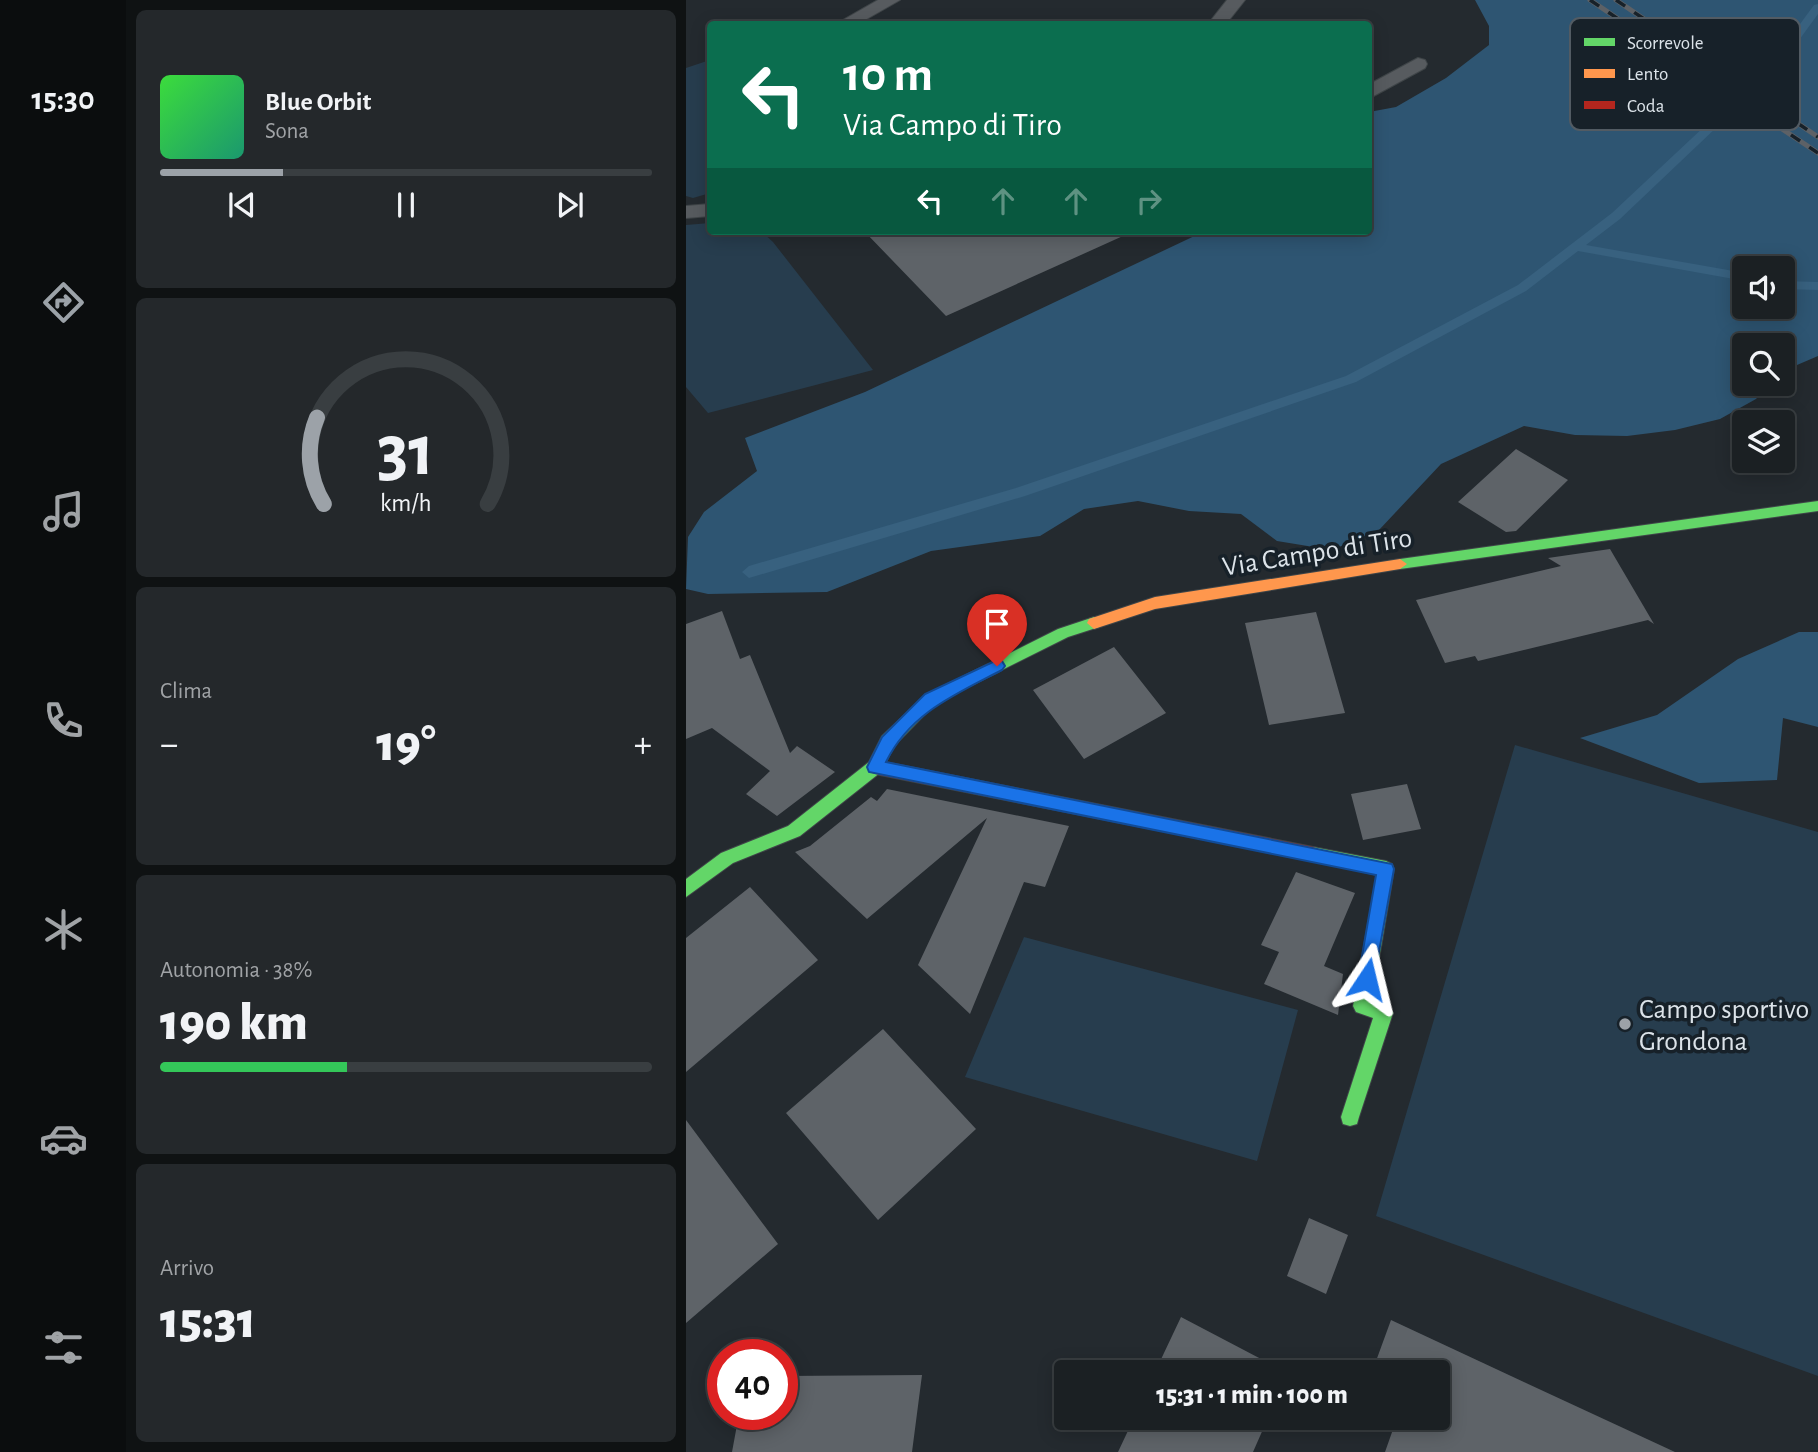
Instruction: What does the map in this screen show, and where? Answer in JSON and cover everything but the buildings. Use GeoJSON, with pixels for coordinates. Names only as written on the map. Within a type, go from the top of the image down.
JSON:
{"type":"FeatureCollection","features":[{"type":"Feature","properties":{"kind":"street","name":"Via Campo di Tiro"},"geometry":{"type":"LineString","coordinates":[[686,889],[727,858],[794,831],[875,767],[888,741],[931,699],[1063,633],[1155,603],[1496,550],[1818,506]]}},
{"type":"Feature","properties":{"kind":"street"},"geometry":{"type":"LineString","coordinates":[[875,767],[1386,869],[1362,1006],[1384,1013],[1350,1117]]}},
{"type":"Feature","properties":{"kind":"lane"},"geometry":{"type":"LineString","coordinates":[[851,21],[891,0]]}},
{"type":"Feature","properties":{"kind":"lane"},"geometry":{"type":"LineString","coordinates":[[1219,21],[1236,0]]}},
{"type":"Feature","properties":{"kind":"lane"},"geometry":{"type":"LineString","coordinates":[[1372,91],[1418,64]]}},
{"type":"Feature","properties":{"kind":"lane"},"geometry":{"type":"LineString","coordinates":[[686,212],[707,210]]}},
{"type":"Feature","properties":{"kind":"shaded area"},"geometry":{"type":"Polygon","coordinates":[[[1475,0],[1818,0],[1818,356],[1795,366],[1795,333],[1732,333],[1732,396],[1759,396],[1720,419],[1675,430],[1627,436],[1575,435],[1524,426],[1441,464],[1379,530],[1332,550],[1277,541],[1241,514],[1189,511],[1138,501],[1084,509],[1040,536],[931,551],[827,592],[708,594],[686,589],[688,537],[704,512],[757,471],[745,438],[865,392],[1197,235],[1372,235],[1372,111],[1396,107],[1446,78],[1489,45],[1489,26],[1475,0]]]}},
{"type":"Feature","properties":{"kind":"shaded area"},"geometry":{"type":"Polygon","coordinates":[[[707,61],[707,194],[693,198],[686,196],[686,68],[707,61]]]}},
{"type":"Feature","properties":{"kind":"shaded area"},"geometry":{"type":"Polygon","coordinates":[[[707,223],[707,235],[765,235],[873,370],[708,413],[686,387],[686,225],[707,223]]]}},
{"type":"Feature","properties":{"kind":"shaded area"},"geometry":{"type":"Polygon","coordinates":[[[1799,632],[1818,632],[1818,727],[1783,718],[1777,780],[1699,783],[1580,738],[1657,715],[1738,659],[1799,632]]]}},
{"type":"Feature","properties":{"kind":"shaded area","name":"Campo sportivo Grondona"},"geometry":{"type":"Polygon","coordinates":[[[1515,745],[1818,832],[1818,1376],[1376,1216],[1515,745]]]}},
{"type":"Feature","properties":{"kind":"shaded area"},"geometry":{"type":"Polygon","coordinates":[[[1024,937],[1298,1010],[1257,1161],[965,1077],[1024,937]]]}},
{"type":"Feature","properties":{"kind":"waterway"},"geometry":{"type":"LineString","coordinates":[[1800,32],[1818,7]]}},
{"type":"Feature","properties":{"kind":"waterway"},"geometry":{"type":"LineString","coordinates":[[749,572],[1020,492],[1351,379],[1522,288],[1616,216],[1707,130]]}},
{"type":"Feature","properties":{"kind":"waterway"},"geometry":{"type":"LineString","coordinates":[[1576,247],[1732,275]]}},
{"type":"Feature","properties":{"kind":"waterway"},"geometry":{"type":"LineString","coordinates":[[1795,285],[1818,286]]}},
{"type":"Feature","properties":{"kind":"railway"},"geometry":{"type":"LineString","coordinates":[[1590,0],[1617,18]]}},
{"type":"Feature","properties":{"kind":"railway"},"geometry":{"type":"LineString","coordinates":[[1616,0],[1643,18]]}},
{"type":"Feature","properties":{"kind":"railway"},"geometry":{"type":"LineString","coordinates":[[1800,125],[1818,137]]}},
{"type":"Feature","properties":{"kind":"railway"},"geometry":{"type":"LineString","coordinates":[[1784,130],[1818,153]]}},
{"type":"Feature","properties":{"kind":"traffic: fast"},"geometry":{"type":"LineString","coordinates":[[1400,564],[1818,506]]}},
{"type":"Feature","properties":{"kind":"traffic: fast"},"geometry":{"type":"LineString","coordinates":[[686,889],[727,858],[794,831],[875,767],[888,741],[931,699],[1063,633],[1094,623]]}},
{"type":"Feature","properties":{"kind":"traffic: fast"},"geometry":{"type":"LineString","coordinates":[[1313,854],[1386,869],[1362,1006],[1384,1013],[1350,1117]]}},
{"type":"Feature","properties":{"kind":"traffic: slow"},"geometry":{"type":"LineString","coordinates":[[1094,623],[1155,603],[1400,564]]}},
{"type":"Feature","properties":{"kind":"traffic: jam"},"geometry":{"type":"LineString","coordinates":[[875,767],[1313,854]]}},
{"type":"Feature","properties":{"kind":"place","name":"Campo sportivo Grondona"},"geometry":{"type":"Point","coordinates":[1625,1024]}},
{"type":"Feature","properties":{"kind":"route"},"geometry":{"type":"LineString","coordinates":[[997,666],[931,699],[888,741],[875,767],[1108,816],[1386,869],[1367,979]]}}]}
